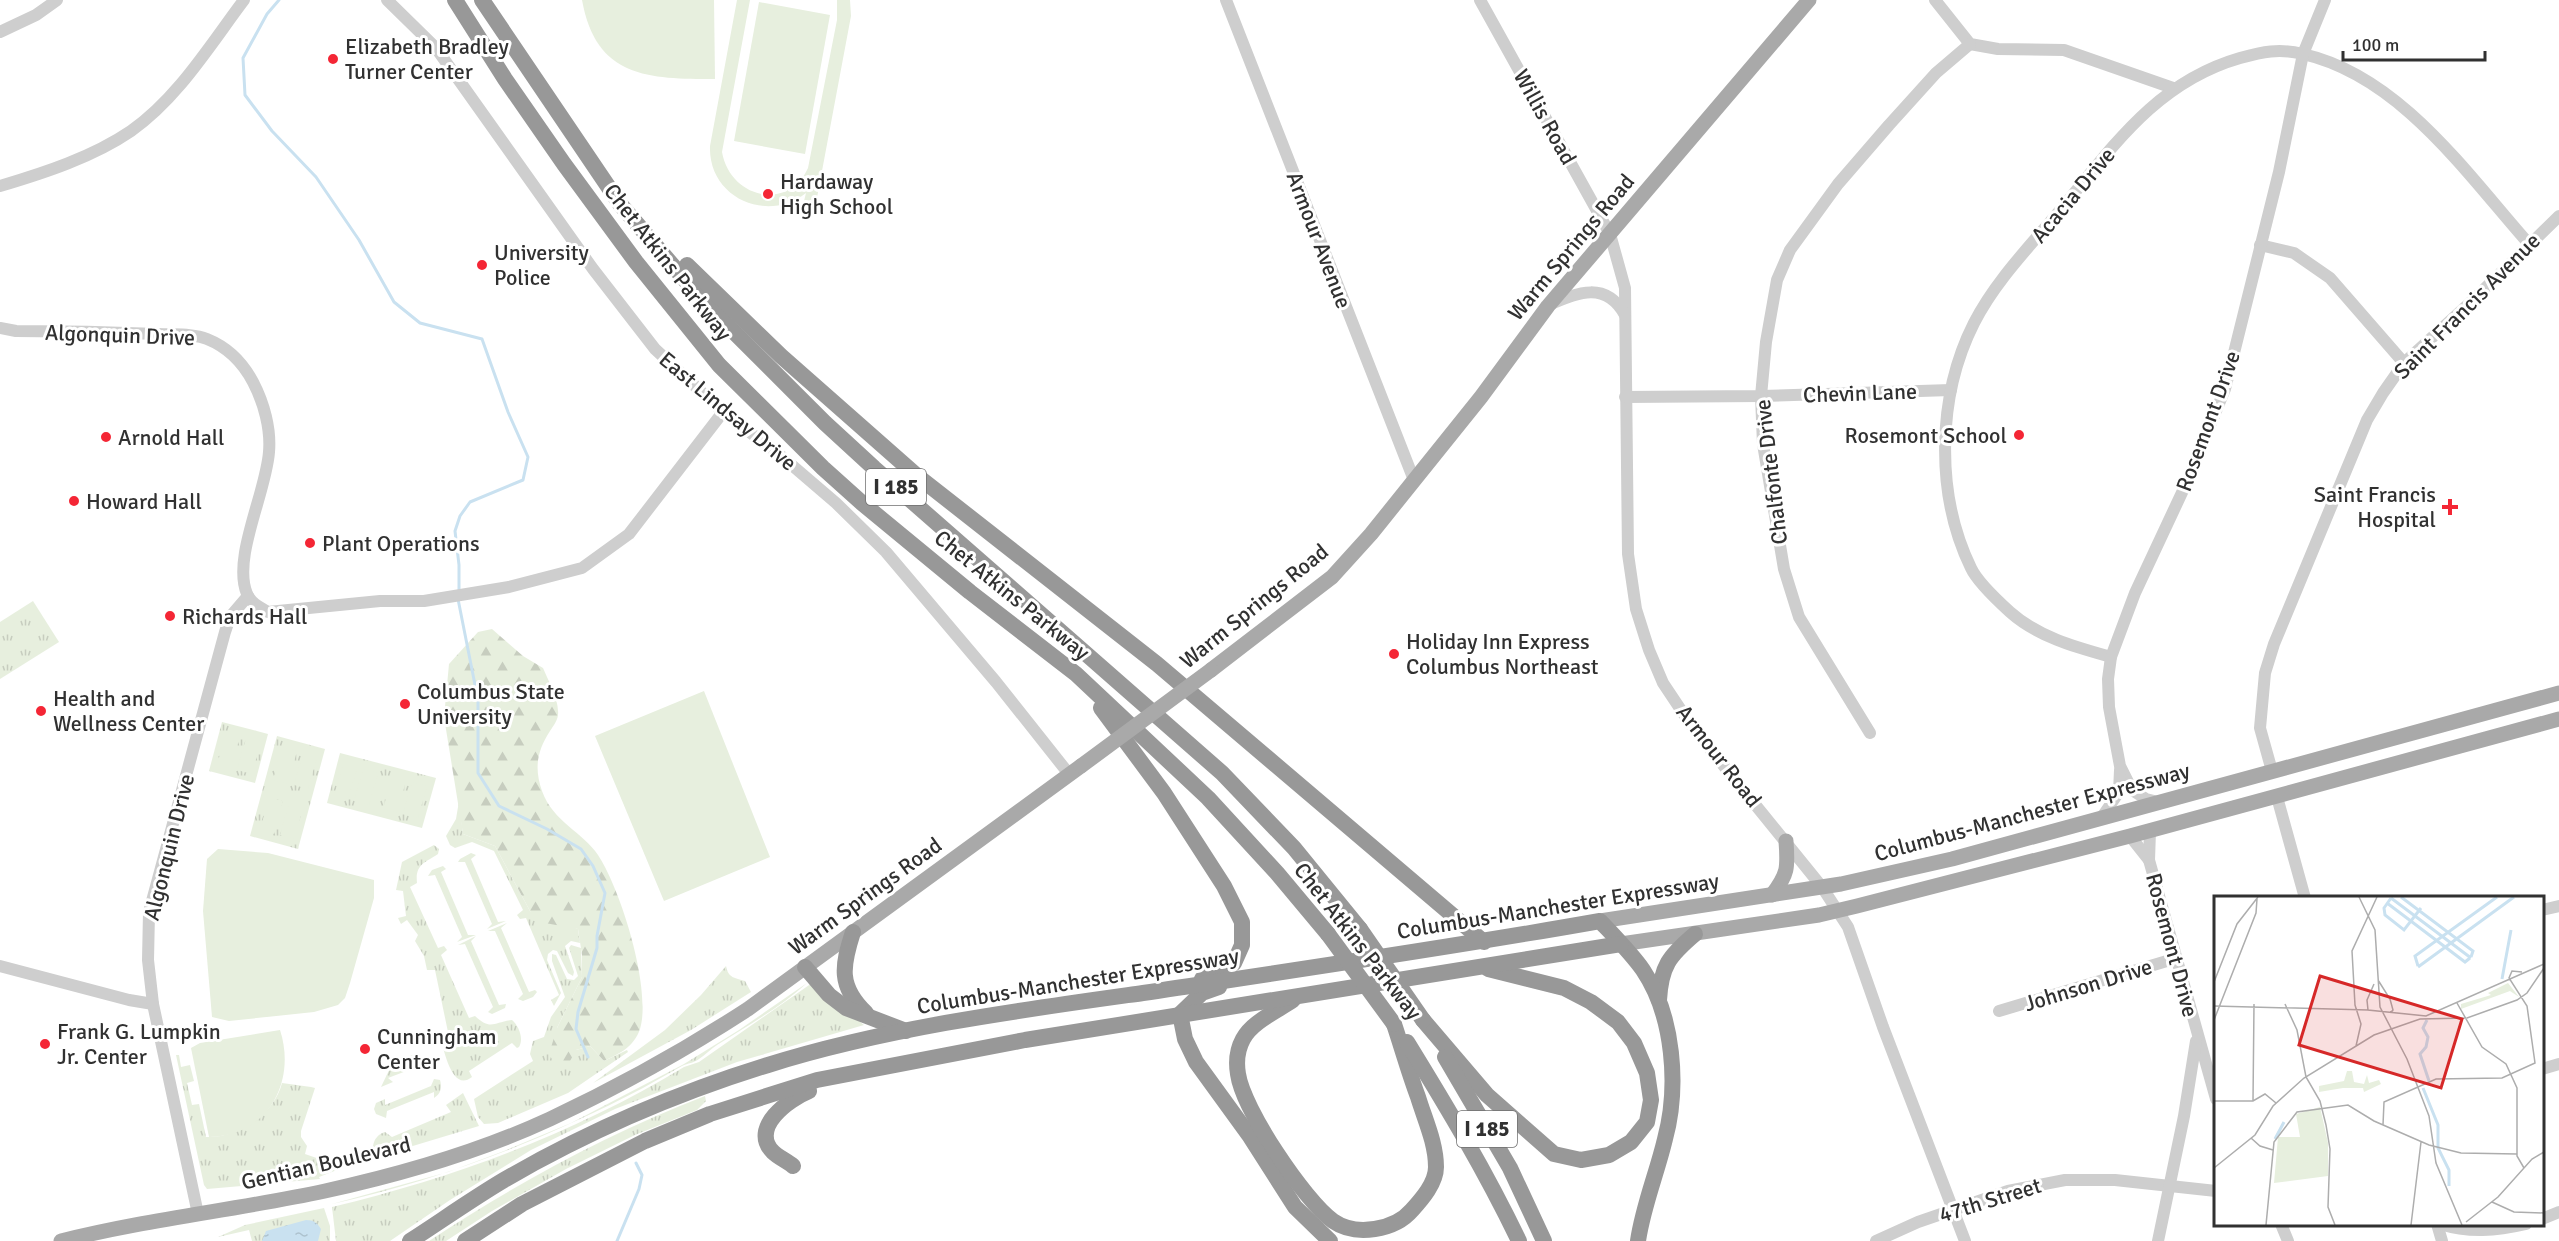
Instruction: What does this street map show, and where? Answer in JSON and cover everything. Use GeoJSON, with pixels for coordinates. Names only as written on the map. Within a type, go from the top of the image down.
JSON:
{"type":"FeatureCollection","features":[{"type":"Feature","properties":{"kind":"highway","name":"Chet Atkins Parkway"},"geometry":{"type":"LineString","coordinates":[[455,0],[505,79],[570,173],[636,262],[719,365],[823,468],[862,503],[970,592],[1076,674],[1208,798],[1278,873],[1328,934],[1394,1024],[1458,1125],[1499,1198],[1519,1241]]}},
{"type":"Feature","properties":{"kind":"highway","name":"Chet Atkins Parkway"},"geometry":{"type":"LineString","coordinates":[[482,0],[620,204],[704,302],[874,468],[1222,773],[1294,848],[1360,929],[1423,1020],[1510,1168],[1544,1241]]}},
{"type":"Feature","properties":{"kind":"highway"},"geometry":{"type":"LineString","coordinates":[[573,136],[698,278],[781,356],[916,475],[1157,664],[1484,942]]}},
{"type":"Feature","properties":{"kind":"highway"},"geometry":{"type":"LineString","coordinates":[[1076,674],[1164,793],[1224,886],[1242,922],[1242,945],[1234,963],[1187,986]]}},
{"type":"Feature","properties":{"kind":"highway"},"geometry":{"type":"LineString","coordinates":[[1600,921],[1643,970],[1659,1001]]}},
{"type":"Feature","properties":{"kind":"highway","name":"Columbus-Manchester Expressway"},"geometry":{"type":"LineString","coordinates":[[410,1241],[504,1180],[620,1120],[770,1064],[906,1031],[1484,942],[1600,921]]}},
{"type":"Feature","properties":{"kind":"highway"},"geometry":{"type":"LineString","coordinates":[[853,932],[844,960],[845,979],[853,1000],[871,1017]]}},
{"type":"Feature","properties":{"kind":"highway"},"geometry":{"type":"LineString","coordinates":[[1638,1241],[1642,1212],[1665,1140],[1672,1107],[1673,1071],[1659,1001],[1660,977],[1668,960],[1695,934]]}},
{"type":"Feature","properties":{"kind":"highway","name":"Columbus-Manchester Expressway"},"geometry":{"type":"LineString","coordinates":[[465,1241],[522,1204],[645,1141],[710,1114],[817,1080],[1025,1040],[1621,944]]}},
{"type":"Feature","properties":{"kind":"highway"},"geometry":{"type":"LineString","coordinates":[[805,967],[829,995],[846,1008],[906,1031]]}},
{"type":"Feature","properties":{"kind":"highway"},"geometry":{"type":"LineString","coordinates":[[1423,1020],[1487,1095],[1554,1154],[1581,1160],[1609,1155],[1631,1142],[1647,1122],[1651,1100],[1647,1073],[1634,1043],[1618,1022],[1592,1002],[1564,988],[1482,967]]}},
{"type":"Feature","properties":{"kind":"highway"},"geometry":{"type":"LineString","coordinates":[[1246,977],[1202,993],[1180,1014],[1185,1039],[1196,1062],[1249,1135],[1295,1207],[1329,1241]]}},
{"type":"Feature","properties":{"kind":"highway"},"geometry":{"type":"LineString","coordinates":[[1295,998],[1259,1023],[1244,1037],[1237,1054],[1238,1074],[1244,1098],[1310,1200],[1334,1222],[1359,1229],[1379,1228],[1406,1217],[1426,1194],[1437,1170],[1434,1142],[1394,1024]]}},
{"type":"Feature","properties":{"kind":"highway"},"geometry":{"type":"LineString","coordinates":[[793,1166],[772,1151],[766,1140],[768,1127],[785,1103],[843,1075]]}},
{"type":"Feature","properties":{"kind":"main road","name":"Warm Springs Road"},"geometry":{"type":"LineString","coordinates":[[591,1098],[703,1038],[748,1009],[1211,670],[1332,577],[1371,534],[1481,397],[1548,306],[1809,0]]}},
{"type":"Feature","properties":{"kind":"main road","name":"Columbus-Manchester Expressway"},"geometry":{"type":"LineString","coordinates":[[1600,921],[1822,887],[1960,856],[2559,693]]}},
{"type":"Feature","properties":{"kind":"main road","name":"Columbus-Manchester Expressway"},"geometry":{"type":"LineString","coordinates":[[1621,944],[1837,911],[2150,831],[2559,719]]}},
{"type":"Feature","properties":{"kind":"main road"},"geometry":{"type":"LineString","coordinates":[[1772,895],[1785,878],[1788,864],[1786,841]]}},
{"type":"Feature","properties":{"kind":"main road","name":"Gentian Boulevard"},"geometry":{"type":"LineString","coordinates":[[61,1241],[114,1228],[324,1191],[459,1154],[549,1120],[591,1098]]}},
{"type":"Feature","properties":{"kind":"street"},"geometry":{"type":"LineString","coordinates":[[0,32],[36,15],[57,0]]}},
{"type":"Feature","properties":{"kind":"street"},"geometry":{"type":"LineString","coordinates":[[0,186],[81,158],[130,131],[172,94],[244,0]]}},
{"type":"Feature","properties":{"kind":"street","name":"East Lindsay Drive"},"geometry":{"type":"LineString","coordinates":[[387,0],[436,48],[593,269],[655,349],[723,412],[780,455],[828,496],[886,552],[996,682],[1075,770]]}},
{"type":"Feature","properties":{"kind":"street","name":"Armour Avenue"},"geometry":{"type":"LineString","coordinates":[[1226,0],[1414,480]]}},
{"type":"Feature","properties":{"kind":"street","name":"Willis Road"},"geometry":{"type":"LineString","coordinates":[[1480,0],[1610,234]]}},
{"type":"Feature","properties":{"kind":"street"},"geometry":{"type":"LineString","coordinates":[[1935,0],[1970,44],[1998,49],[2064,50],[2173,88]]}},
{"type":"Feature","properties":{"kind":"street","name":"Rosemont Drive"},"geometry":{"type":"LineString","coordinates":[[2102,817],[2119,792],[2120,766],[2109,707],[2108,679],[2111,657],[2135,593],[2186,484],[2225,388],[2279,172],[2303,54],[2325,0]]}},
{"type":"Feature","properties":{"kind":"street","name":"Chalfonte Drive"},"geometry":{"type":"LineString","coordinates":[[1870,733],[1819,652],[1796,608],[1784,569],[1763,444],[1761,396],[1766,342],[1777,280],[1790,250],[1838,184],[1889,125],[1936,73],[1970,44]]}},
{"type":"Feature","properties":{"kind":"street","name":"Acacia Drive"},"geometry":{"type":"LineString","coordinates":[[2111,657],[2042,634],[2010,613],[1972,571],[1956,530],[1948,492],[1946,429],[1951,390],[1961,354],[1992,292],[2129,127],[2173,88],[2218,64],[2268,50],[2303,54],[2345,69],[2382,89],[2440,143],[2529,243]]}},
{"type":"Feature","properties":{"kind":"street","name":"Saint Francis Avenue"},"geometry":{"type":"LineString","coordinates":[[2272,771],[2260,728],[2265,673],[2274,644],[2367,420],[2382,393],[2404,363],[2471,303],[2529,243],[2559,216]]}},
{"type":"Feature","properties":{"kind":"street","name":"Armour Road"},"geometry":{"type":"LineString","coordinates":[[1610,234],[1625,288],[1625,397],[1629,482],[1628,554],[1636,609],[1648,650],[1663,683],[1693,728],[1822,887],[1848,927],[1883,1027],[1965,1241]]}},
{"type":"Feature","properties":{"kind":"street"},"geometry":{"type":"LineString","coordinates":[[2260,245],[2294,253],[2321,271],[2349,299],[2404,363]]}},
{"type":"Feature","properties":{"kind":"street"},"geometry":{"type":"LineString","coordinates":[[1548,306],[1576,293],[1595,292],[1618,304],[1625,316]]}},
{"type":"Feature","properties":{"kind":"street","name":"Algonquin Drive"},"geometry":{"type":"LineString","coordinates":[[0,328],[16,331],[188,335],[205,339],[233,355],[247,372],[261,400],[270,442],[264,483],[242,569],[248,596],[230,617],[225,632],[149,912],[148,960],[153,1004],[198,1214]]}},
{"type":"Feature","properties":{"kind":"street","name":"Chevin Lane"},"geometry":{"type":"LineString","coordinates":[[1625,397],[1761,396],[1951,390]]}},
{"type":"Feature","properties":{"kind":"street"},"geometry":{"type":"LineString","coordinates":[[248,596],[254,604],[268,612],[380,601],[424,601],[552,577],[582,568],[629,534],[723,412]]}},
{"type":"Feature","properties":{"kind":"street","name":"Rosemont Drive"},"geometry":{"type":"LineString","coordinates":[[2120,766],[2132,790],[2158,802]]}},
{"type":"Feature","properties":{"kind":"street"},"geometry":{"type":"LineString","coordinates":[[2277,797],[2305,896]]}},
{"type":"Feature","properties":{"kind":"street","name":"Rosemont Drive"},"geometry":{"type":"LineString","coordinates":[[2150,831],[2149,860],[2214,1092]]}},
{"type":"Feature","properties":{"kind":"street","name":"Rosemont Drive"},"geometry":{"type":"LineString","coordinates":[[2130,836],[2149,860]]}},
{"type":"Feature","properties":{"kind":"street"},"geometry":{"type":"LineString","coordinates":[[2544,910],[2559,906]]}},
{"type":"Feature","properties":{"kind":"street","name":"Johnson Drive"},"geometry":{"type":"LineString","coordinates":[[1999,1011],[2177,958]]}},
{"type":"Feature","properties":{"kind":"street"},"geometry":{"type":"LineString","coordinates":[[0,966],[129,1000],[153,1004]]}},
{"type":"Feature","properties":{"kind":"street"},"geometry":{"type":"LineString","coordinates":[[2158,1241],[2197,1037]]}},
{"type":"Feature","properties":{"kind":"street"},"geometry":{"type":"LineString","coordinates":[[2544,1068],[2559,1064]]}},
{"type":"Feature","properties":{"kind":"street","name":"47th Street"},"geometry":{"type":"LineString","coordinates":[[1876,1241],[1918,1222],[2008,1191],[2065,1179],[2115,1180],[2214,1191]]}},
{"type":"Feature","properties":{"kind":"street"},"geometry":{"type":"LineString","coordinates":[[2544,1218],[2559,1212]]}},
{"type":"Feature","properties":{"kind":"street"},"geometry":{"type":"LineString","coordinates":[[2283,1226],[2289,1241]]}},
{"type":"Feature","properties":{"kind":"street"},"geometry":{"type":"LineString","coordinates":[[2438,1226],[2442,1241]]}},
{"type":"Feature","properties":{"kind":"street"},"geometry":{"type":"LineString","coordinates":[[2446,1226],[2461,1230],[2498,1230],[2517,1226]]}},
{"type":"Feature","properties":{"kind":"green space"},"geometry":{"type":"Polygon","coordinates":[[[582,0],[714,0],[715,79],[668,78],[629,69],[613,59],[599,45],[589,26],[582,0]]]}},
{"type":"Feature","properties":{"kind":"green space"},"geometry":{"type":"Polygon","coordinates":[[[737,0],[750,0],[722,152],[727,168],[747,189],[760,194],[774,194],[787,191],[799,182],[808,168],[837,20],[837,0],[850,0],[851,16],[816,203],[804,201],[806,193],[790,202],[774,206],[758,205],[742,200],[729,191],[719,179],[712,164],[710,146],[737,0]]]}},
{"type":"Feature","properties":{"kind":"green space"},"geometry":{"type":"Polygon","coordinates":[[[759,2],[830,15],[805,154],[734,141],[759,2]]]}},
{"type":"Feature","properties":{"kind":"green space"},"geometry":{"type":"Polygon","coordinates":[[[33,601],[59,642],[0,679],[0,622],[33,601]]]}},
{"type":"Feature","properties":{"kind":"green space"},"geometry":{"type":"Polygon","coordinates":[[[492,629],[523,656],[543,668],[555,695],[558,714],[542,746],[538,760],[538,775],[542,791],[553,811],[598,855],[616,891],[632,940],[642,990],[643,1011],[640,1029],[630,1045],[604,1061],[590,1046],[576,1050],[570,1061],[553,1061],[549,1054],[557,1028],[582,977],[582,955],[578,929],[545,923],[530,911],[495,846],[463,834],[444,717],[449,664],[478,632],[492,629]]]}},
{"type":"Feature","properties":{"kind":"green space"},"geometry":{"type":"Polygon","coordinates":[[[704,691],[770,857],[664,901],[595,736],[704,691]]]}},
{"type":"Feature","properties":{"kind":"green space"},"geometry":{"type":"Polygon","coordinates":[[[222,722],[268,734],[255,783],[209,771],[222,722]]]}},
{"type":"Feature","properties":{"kind":"green space"},"geometry":{"type":"Polygon","coordinates":[[[226,732],[240,736],[231,769],[217,765],[226,732]]]}},
{"type":"Feature","properties":{"kind":"green space"},"geometry":{"type":"Polygon","coordinates":[[[277,736],[325,749],[298,849],[250,836],[277,736]]]}},
{"type":"Feature","properties":{"kind":"green space"},"geometry":{"type":"Polygon","coordinates":[[[246,738],[261,741],[252,774],[237,770],[246,738]]]}},
{"type":"Feature","properties":{"kind":"green space"},"geometry":{"type":"Polygon","coordinates":[[[282,747],[297,751],[288,784],[273,780],[282,747]]]}},
{"type":"Feature","properties":{"kind":"green space"},"geometry":{"type":"Polygon","coordinates":[[[303,753],[317,757],[308,789],[294,785],[303,753]]]}},
{"type":"Feature","properties":{"kind":"green space"},"geometry":{"type":"Polygon","coordinates":[[[340,753],[436,778],[422,828],[327,803],[340,753]]]}},
{"type":"Feature","properties":{"kind":"green space"},"geometry":{"type":"Polygon","coordinates":[[[343,764],[357,768],[348,800],[334,796],[343,764]]]}},
{"type":"Feature","properties":{"kind":"green space"},"geometry":{"type":"Polygon","coordinates":[[[363,769],[378,773],[369,805],[354,801],[363,769]]]}},
{"type":"Feature","properties":{"kind":"green space"},"geometry":{"type":"Polygon","coordinates":[[[392,776],[406,780],[398,813],[383,809],[392,776]]]}},
{"type":"Feature","properties":{"kind":"green space"},"geometry":{"type":"Polygon","coordinates":[[[412,782],[427,786],[418,818],[403,814],[412,782]]]}},
{"type":"Feature","properties":{"kind":"green space"},"geometry":{"type":"Polygon","coordinates":[[[269,797],[283,801],[274,834],[260,830],[269,797]]]}},
{"type":"Feature","properties":{"kind":"green space"},"geometry":{"type":"Polygon","coordinates":[[[459,801],[463,834],[495,846],[530,911],[578,929],[580,943],[571,941],[565,946],[574,972],[573,976],[568,973],[557,951],[553,950],[548,954],[547,960],[561,993],[554,1006],[551,1000],[559,995],[526,918],[520,919],[517,915],[523,910],[494,851],[472,842],[455,848],[450,845],[446,836],[456,819],[459,801]]]}},
{"type":"Feature","properties":{"kind":"green space"},"geometry":{"type":"Polygon","coordinates":[[[289,803],[303,807],[295,839],[280,835],[289,803]]]}},
{"type":"Feature","properties":{"kind":"green space"},"geometry":{"type":"Polygon","coordinates":[[[434,845],[439,849],[438,854],[419,868],[417,883],[410,887],[438,948],[444,946],[447,950],[441,955],[469,1018],[475,1016],[480,1021],[489,1024],[512,1020],[519,1029],[521,1037],[519,1047],[517,1048],[512,1043],[469,1071],[472,1077],[465,1080],[454,1075],[444,1051],[440,1036],[448,1032],[435,970],[427,970],[424,956],[415,941],[418,935],[407,920],[401,924],[398,918],[406,916],[403,891],[396,890],[402,862],[434,845]]]}},
{"type":"Feature","properties":{"kind":"green space"},"geometry":{"type":"Polygon","coordinates":[[[218,849],[268,853],[374,880],[374,898],[350,983],[345,998],[338,1005],[314,1012],[229,1021],[212,1017],[203,911],[207,859],[218,849]]]}},
{"type":"Feature","properties":{"kind":"green space"},"geometry":{"type":"Polygon","coordinates":[[[471,853],[476,855],[471,859],[498,922],[506,921],[487,929],[492,924],[465,862],[458,862],[471,853]]]}},
{"type":"Feature","properties":{"kind":"green space"},"geometry":{"type":"Polygon","coordinates":[[[443,866],[446,869],[441,872],[468,935],[476,935],[457,942],[462,937],[435,875],[428,876],[432,870],[443,866]]]}},
{"type":"Feature","properties":{"kind":"green space"},"geometry":{"type":"Polygon","coordinates":[[[507,923],[501,928],[529,992],[535,990],[537,992],[533,997],[523,1001],[518,999],[523,994],[495,931],[488,931],[507,923]]]}},
{"type":"Feature","properties":{"kind":"green space"},"geometry":{"type":"Polygon","coordinates":[[[476,936],[471,941],[499,1005],[506,1004],[505,1008],[492,1014],[488,1012],[493,1007],[465,944],[458,945],[476,936]]]}},
{"type":"Feature","properties":{"kind":"green space"},"geometry":{"type":"Polygon","coordinates":[[[571,945],[581,948],[582,977],[557,1028],[576,1050],[590,1046],[604,1061],[627,1050],[628,1052],[568,1093],[498,1123],[484,1124],[478,1117],[474,1099],[533,1061],[530,1054],[533,1041],[544,1037],[551,1017],[565,997],[552,961],[552,954],[556,955],[567,979],[574,980],[578,976],[569,948],[571,945]]]}},
{"type":"Feature","properties":{"kind":"green space"},"geometry":{"type":"Polygon","coordinates":[[[726,966],[730,975],[745,981],[751,992],[691,1030],[593,1083],[665,1030],[701,995],[726,966]]]}},
{"type":"Feature","properties":{"kind":"green space"},"geometry":{"type":"Polygon","coordinates":[[[807,983],[775,1008],[697,1060],[568,1125],[491,1157],[459,1168],[571,1123],[684,1064],[739,1030],[807,983]]]}},
{"type":"Feature","properties":{"kind":"green space"},"geometry":{"type":"Polygon","coordinates":[[[812,983],[864,1025],[737,1062],[615,1109],[531,1150],[450,1200],[390,1241],[336,1241],[332,1207],[469,1167],[600,1112],[684,1067],[699,1062],[812,983]]]}},
{"type":"Feature","properties":{"kind":"green space"},"geometry":{"type":"Polygon","coordinates":[[[280,1030],[284,1050],[284,1069],[273,1103],[247,1128],[229,1135],[209,1137],[191,1048],[200,1043],[280,1030]]]}},
{"type":"Feature","properties":{"kind":"green space"},"geometry":{"type":"Polygon","coordinates":[[[176,1055],[179,1055],[181,1067],[190,1065],[194,1081],[187,1083],[192,1105],[199,1104],[206,1137],[230,1133],[253,1122],[271,1105],[282,1083],[311,1087],[315,1088],[301,1131],[301,1137],[307,1146],[305,1154],[331,1163],[336,1156],[355,1156],[360,1161],[319,1177],[320,1179],[207,1189],[204,1185],[176,1055]]]}},
{"type":"Feature","properties":{"kind":"green space"},"geometry":{"type":"Polygon","coordinates":[[[411,1055],[425,1058],[434,1065],[427,1068],[422,1065],[388,1078],[393,1082],[381,1087],[393,1062],[411,1055]]]}},
{"type":"Feature","properties":{"kind":"green space"},"geometry":{"type":"Polygon","coordinates":[[[434,1079],[440,1080],[441,1085],[440,1092],[434,1098],[434,1092],[387,1111],[386,1118],[376,1114],[374,1109],[376,1103],[385,1099],[385,1105],[431,1086],[434,1079]]]}},
{"type":"Feature","properties":{"kind":"green space"},"geometry":{"type":"Polygon","coordinates":[[[463,1093],[479,1126],[373,1158],[374,1142],[378,1136],[385,1132],[392,1137],[451,1112],[446,1105],[463,1093]]]}},
{"type":"Feature","properties":{"kind":"green space"},"geometry":{"type":"Polygon","coordinates":[[[705,1096],[706,1101],[697,1110],[635,1135],[566,1169],[492,1211],[446,1241],[429,1241],[495,1199],[563,1161],[705,1096]]]}},
{"type":"Feature","properties":{"kind":"green space"},"geometry":{"type":"Polygon","coordinates":[[[440,1174],[412,1183],[332,1204],[440,1174]]]}},
{"type":"Feature","properties":{"kind":"green space"},"geometry":{"type":"Polygon","coordinates":[[[324,1208],[330,1226],[330,1241],[252,1241],[249,1230],[218,1237],[245,1225],[324,1208]]]}},
{"type":"Feature","properties":{"kind":"water"},"geometry":{"type":"Polygon","coordinates":[[[306,1220],[315,1222],[321,1229],[318,1241],[262,1241],[266,1231],[306,1220]]]}},
{"type":"Feature","properties":{"kind":"waterway"},"geometry":{"type":"LineString","coordinates":[[279,0],[267,14],[243,58],[245,95],[272,131],[316,177],[359,240],[394,302],[420,323],[482,339],[508,412],[528,457],[523,480],[470,502],[460,516],[455,531],[459,592]]}},
{"type":"Feature","properties":{"kind":"waterway"},"geometry":{"type":"LineString","coordinates":[[458,599],[478,700],[478,773],[499,806],[547,829],[581,849],[593,866],[605,893],[597,948],[578,1012],[576,1029],[588,1057]]}},
{"type":"Feature","properties":{"kind":"waterway"},"geometry":{"type":"LineString","coordinates":[[617,1241],[639,1189],[642,1175],[636,1163]]}},
{"type":"Feature","properties":{"kind":"place","name":"Elizabeth Bradley Turner Center"},"geometry":{"type":"Point","coordinates":[333,59]}},
{"type":"Feature","properties":{"kind":"place","name":"Hardaway High School"},"geometry":{"type":"Point","coordinates":[768,194]}},
{"type":"Feature","properties":{"kind":"place","name":"University Police"},"geometry":{"type":"Point","coordinates":[482,265]}},
{"type":"Feature","properties":{"kind":"place","name":"Rosemont School"},"geometry":{"type":"Point","coordinates":[2019,435]}},
{"type":"Feature","properties":{"kind":"place","name":"Arnold Hall"},"geometry":{"type":"Point","coordinates":[106,437]}},
{"type":"Feature","properties":{"kind":"place","name":"Howard Hall"},"geometry":{"type":"Point","coordinates":[74,501]}},
{"type":"Feature","properties":{"kind":"place","name":"Saint Francis Hospital"},"geometry":{"type":"Point","coordinates":[2450,507]}},
{"type":"Feature","properties":{"kind":"place","name":"Plant Operations"},"geometry":{"type":"Point","coordinates":[310,543]}},
{"type":"Feature","properties":{"kind":"place","name":"Richards Hall"},"geometry":{"type":"Point","coordinates":[170,616]}},
{"type":"Feature","properties":{"kind":"place","name":"Holiday Inn Express Columbus Northeast"},"geometry":{"type":"Point","coordinates":[1394,654]}},
{"type":"Feature","properties":{"kind":"place","name":"Columbus State University"},"geometry":{"type":"Point","coordinates":[405,704]}},
{"type":"Feature","properties":{"kind":"place","name":"Health and Wellness Center"},"geometry":{"type":"Point","coordinates":[41,711]}},
{"type":"Feature","properties":{"kind":"place","name":"Frank G. Lumpkin Jr. Center"},"geometry":{"type":"Point","coordinates":[45,1044]}},
{"type":"Feature","properties":{"kind":"place","name":"Cunningham Center"},"geometry":{"type":"Point","coordinates":[365,1049]}}]}
